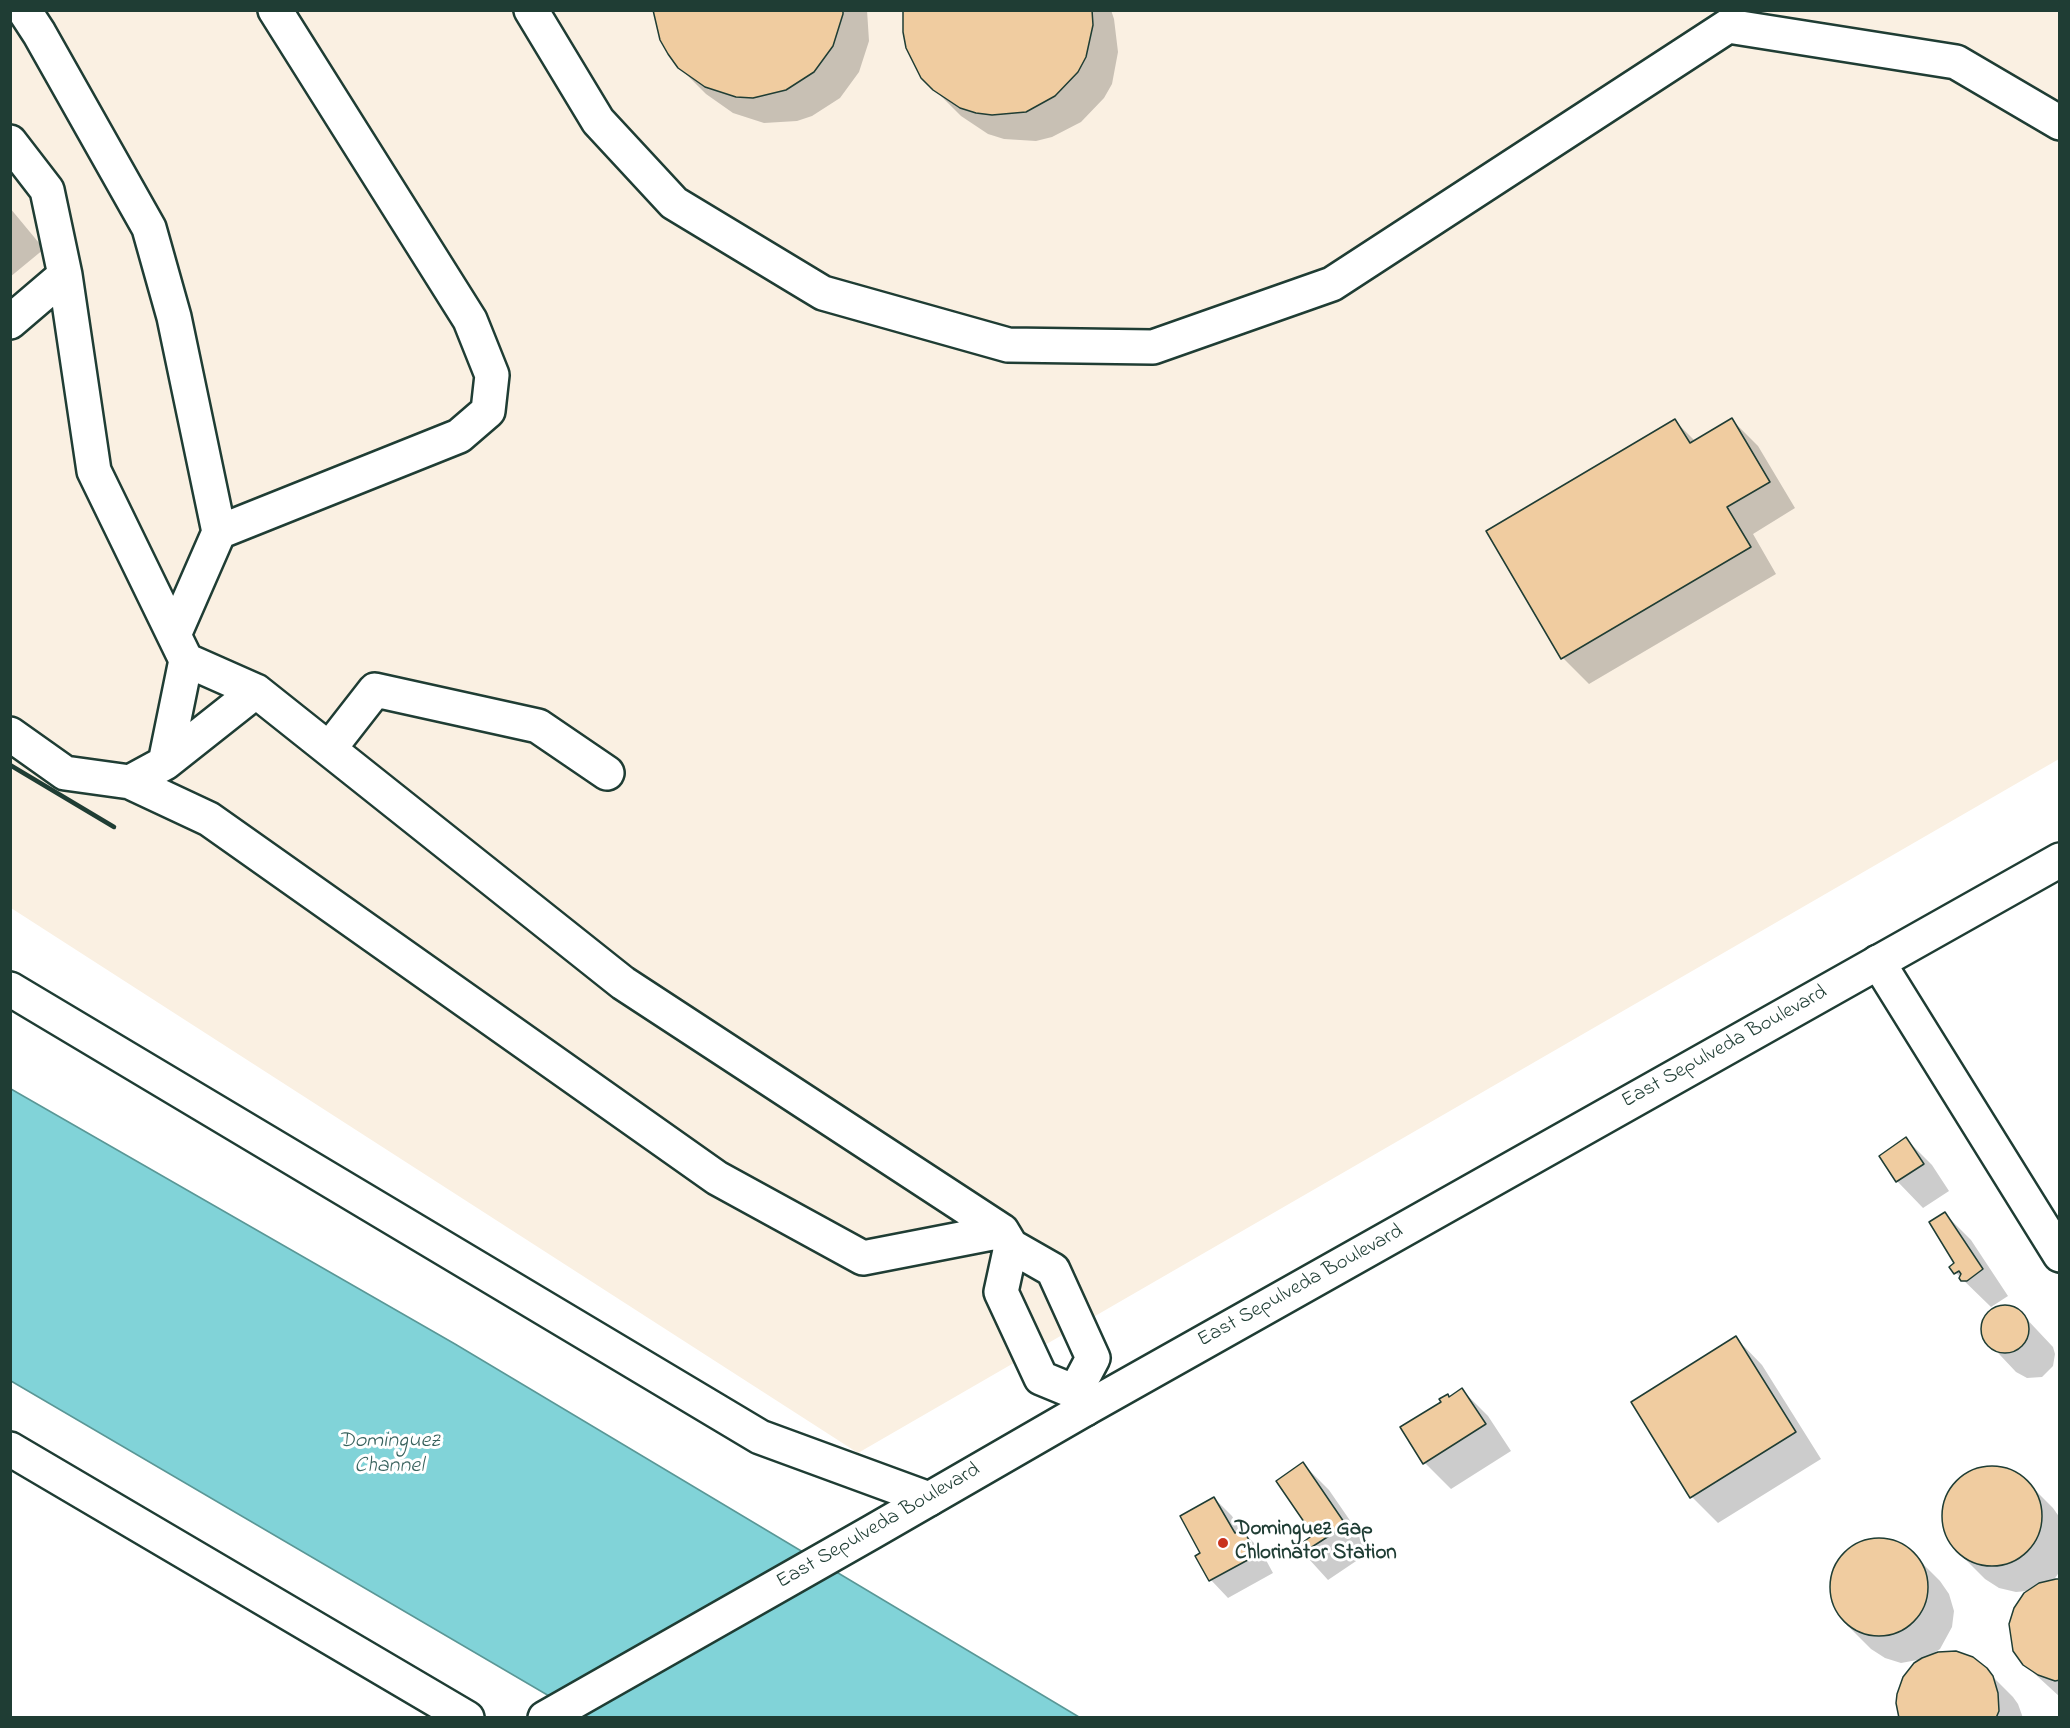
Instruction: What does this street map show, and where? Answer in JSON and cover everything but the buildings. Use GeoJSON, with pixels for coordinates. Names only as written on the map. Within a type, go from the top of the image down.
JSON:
{"type":"FeatureCollection","features":[{"type":"Feature","properties":{"kind":"main road"},"geometry":{"type":"LineString","coordinates":[[24,10],[149,228],[174,317],[219,532],[180,648],[165,763]]}},
{"type":"Feature","properties":{"kind":"main road"},"geometry":{"type":"LineString","coordinates":[[219,532],[459,436],[488,411],[492,375],[470,320],[275,10]]}},
{"type":"Feature","properties":{"kind":"main road"},"geometry":{"type":"LineString","coordinates":[[531,10],[598,121],[674,203],[823,294],[1008,345],[1153,347],[1332,284],[1731,18],[1956,62],[2060,123]]}},
{"type":"Feature","properties":{"kind":"main road"},"geometry":{"type":"LineString","coordinates":[[10,142],[47,190],[65,275],[94,471],[180,648],[256,691],[623,983],[1006,1238],[1053,1270],[1093,1358],[1080,1400],[1041,1378],[1001,1292],[1006,1238]]}},
{"type":"Feature","properties":{"kind":"main road"},"geometry":{"type":"LineString","coordinates":[[10,322],[65,275]]}},
{"type":"Feature","properties":{"kind":"main road"},"geometry":{"type":"LineString","coordinates":[[329,749],[375,690],[538,726],[607,773]]}},
{"type":"Feature","properties":{"kind":"main road"},"geometry":{"type":"LineString","coordinates":[[130,782],[165,763],[256,691]]}},
{"type":"Feature","properties":{"kind":"main road"},"geometry":{"type":"LineString","coordinates":[[10,734],[65,773],[130,782],[209,819],[717,1178],[863,1257],[1006,1238]]}},
{"type":"Feature","properties":{"kind":"main road","name":"East Sepulveda Boulevard"},"geometry":{"type":"LineString","coordinates":[[545,1718],[930,1499],[1080,1400],[2060,860]]}},
{"type":"Feature","properties":{"kind":"main road"},"geometry":{"type":"LineString","coordinates":[[1878,962],[2060,1255]]}},
{"type":"Feature","properties":{"kind":"main road"},"geometry":{"type":"LineString","coordinates":[[10,989],[760,1437],[930,1499]]}},
{"type":"Feature","properties":{"kind":"main road"},"geometry":{"type":"LineString","coordinates":[[10,1449],[467,1718]]}},
{"type":"Feature","properties":{"kind":"shaded area"},"geometry":{"type":"Polygon","coordinates":[[[10,11],[2059,11],[2059,759],[858,1453],[11,908],[10,11]]]}},
{"type":"Feature","properties":{"kind":"water","name":"Dominguez Channel"},"geometry":{"type":"Polygon","coordinates":[[[11,1089],[455,1344],[1079,1717],[585,1717],[11,1381],[11,1089]]]}},
{"type":"Feature","properties":{"kind":"railway"},"geometry":{"type":"LineString","coordinates":[[10,765],[114,827]]}},
{"type":"Feature","properties":{"kind":"place","name":"Dominguez Gap Chlorinator Station"},"geometry":{"type":"Point","coordinates":[1223,1543]}}]}
